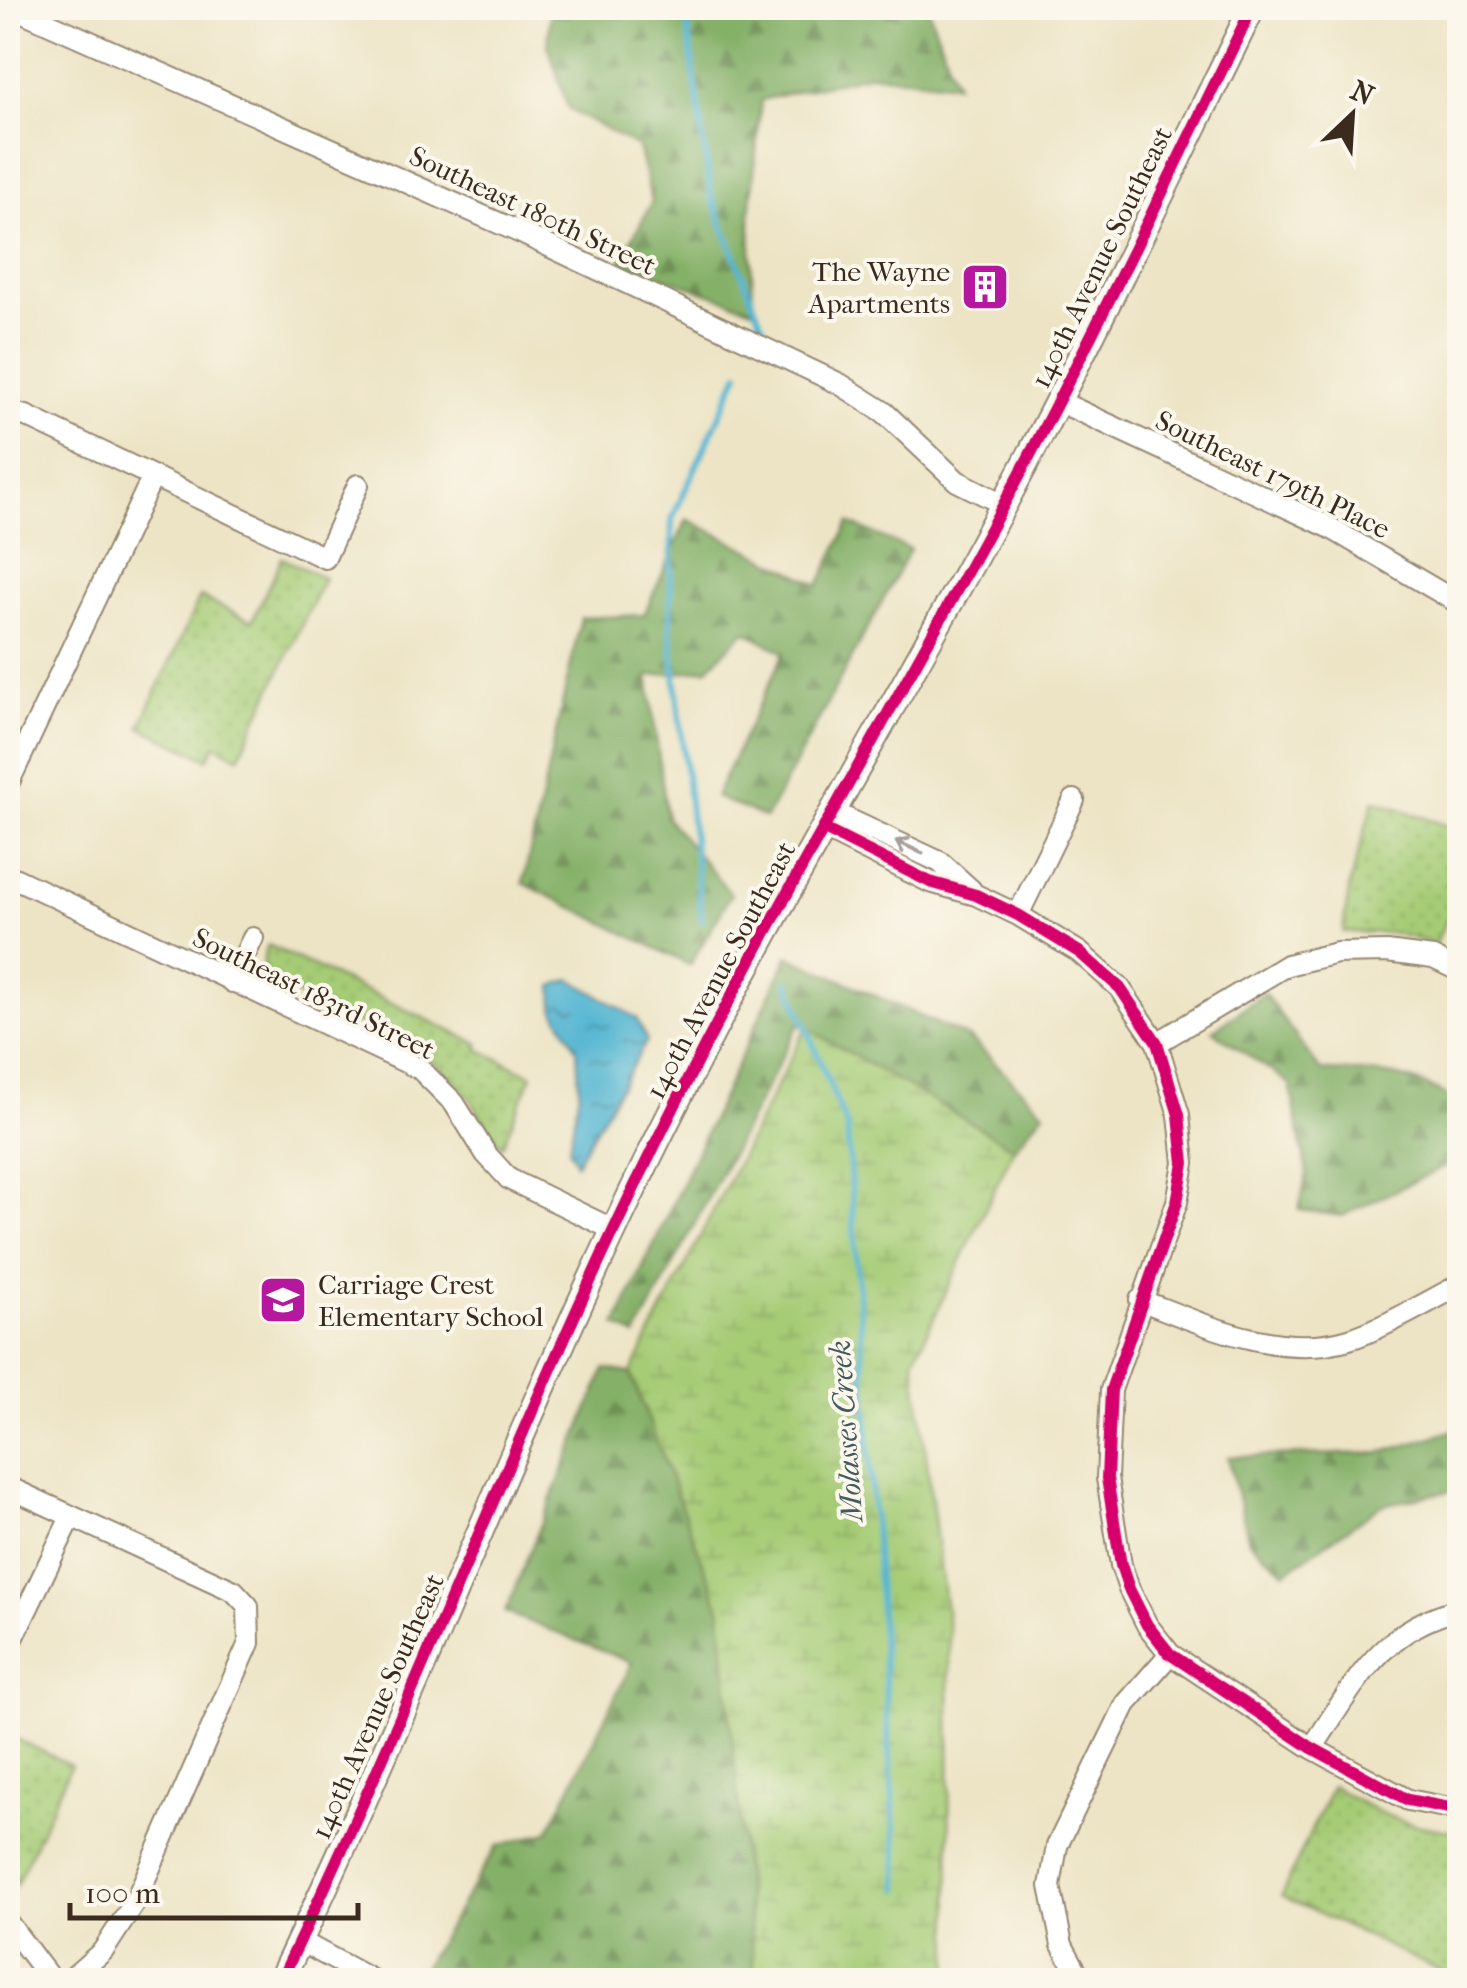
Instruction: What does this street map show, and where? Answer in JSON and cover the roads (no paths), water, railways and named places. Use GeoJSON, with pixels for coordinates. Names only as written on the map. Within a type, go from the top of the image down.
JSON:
{"type":"FeatureCollection","features":[{"type":"Feature","properties":{"kind":"main road","name":"140th Avenue Southeast"},"geometry":{"type":"LineString","coordinates":[[282,1980],[447,1612],[549,1368],[614,1230],[731,993],[1058,401],[1252,8]]}},
{"type":"Feature","properties":{"kind":"street","name":"Southeast 180th Street"},"geometry":{"type":"LineString","coordinates":[[14,8],[491,219],[840,384],[884,412],[957,481],[1003,504]]}},
{"type":"Feature","properties":{"kind":"street","name":"Southeast 179th Place"},"geometry":{"type":"LineString","coordinates":[[1058,401],[1329,527],[1457,597]]}},
{"type":"Feature","properties":{"kind":"street"},"geometry":{"type":"LineString","coordinates":[[8,412],[26,416],[325,558],[358,485]]}},
{"type":"Feature","properties":{"kind":"street"},"geometry":{"type":"LineString","coordinates":[[8,784],[152,476]]}},
{"type":"Feature","properties":{"kind":"street"},"geometry":{"type":"LineString","coordinates":[[1018,915],[1074,800]]}},
{"type":"Feature","properties":{"kind":"street"},"geometry":{"type":"LineString","coordinates":[[829,821],[930,882],[976,895],[1079,952],[1120,988],[1157,1043],[1179,1115],[1184,1163],[1176,1202],[1111,1390],[1107,1478],[1121,1565],[1148,1625],[1170,1654],[1312,1748],[1408,1800],[1460,1810]]}},
{"type":"Feature","properties":{"kind":"street","name":"Southeast 183rd Street"},"geometry":{"type":"LineString","coordinates":[[8,875],[420,1069],[454,1103],[486,1154],[509,1180],[614,1230]]}},
{"type":"Feature","properties":{"kind":"street"},"geometry":{"type":"LineString","coordinates":[[232,982],[253,938]]}},
{"type":"Feature","properties":{"kind":"street"},"geometry":{"type":"LineString","coordinates":[[1157,1043],[1288,965],[1337,953],[1387,952],[1432,958],[1460,971]]}},
{"type":"Feature","properties":{"kind":"street"},"geometry":{"type":"LineString","coordinates":[[1140,1300],[1217,1329],[1297,1345],[1348,1340],[1460,1285]]}},
{"type":"Feature","properties":{"kind":"street"},"geometry":{"type":"LineString","coordinates":[[8,1487],[234,1591],[248,1606],[249,1643],[135,1902],[103,1952],[70,1980]]}},
{"type":"Feature","properties":{"kind":"street"},"geometry":{"type":"LineString","coordinates":[[8,1648],[71,1517]]}},
{"type":"Feature","properties":{"kind":"street"},"geometry":{"type":"LineString","coordinates":[[1312,1748],[1375,1655],[1405,1630],[1460,1608]]}},
{"type":"Feature","properties":{"kind":"street"},"geometry":{"type":"LineString","coordinates":[[1081,1980],[1062,1945],[1050,1886],[1057,1846],[1126,1704],[1170,1654]]}},
{"type":"Feature","properties":{"kind":"street"},"geometry":{"type":"LineString","coordinates":[[8,1923],[51,1980]]}},
{"type":"Feature","properties":{"kind":"street"},"geometry":{"type":"LineString","coordinates":[[300,1941],[372,1980]]}},
{"type":"Feature","properties":{"kind":"water"},"geometry":{"type":"Polygon","coordinates":[[[571,979],[637,1018],[647,1041],[576,1163],[569,1148],[579,1092],[577,1049],[554,1009],[553,986],[571,979]]]}},
{"type":"Feature","properties":{"kind":"waterway","name":"Molasses Creek"},"geometry":{"type":"LineString","coordinates":[[685,8],[711,195],[765,332]]}},
{"type":"Feature","properties":{"kind":"waterway","name":"Molasses Creek"},"geometry":{"type":"LineString","coordinates":[[702,921],[670,628],[672,519],[739,373]]}},
{"type":"Feature","properties":{"kind":"waterway","name":"Molasses Creek"},"geometry":{"type":"LineString","coordinates":[[788,982],[847,1127],[899,1889]]}},
{"type":"Feature","properties":{"kind":"place","name":"The Wayne Apartments"},"geometry":{"type":"Point","coordinates":[985,287]}},
{"type":"Feature","properties":{"kind":"place","name":"Carriage Crest Elementary School"},"geometry":{"type":"Point","coordinates":[283,1300]}}]}
